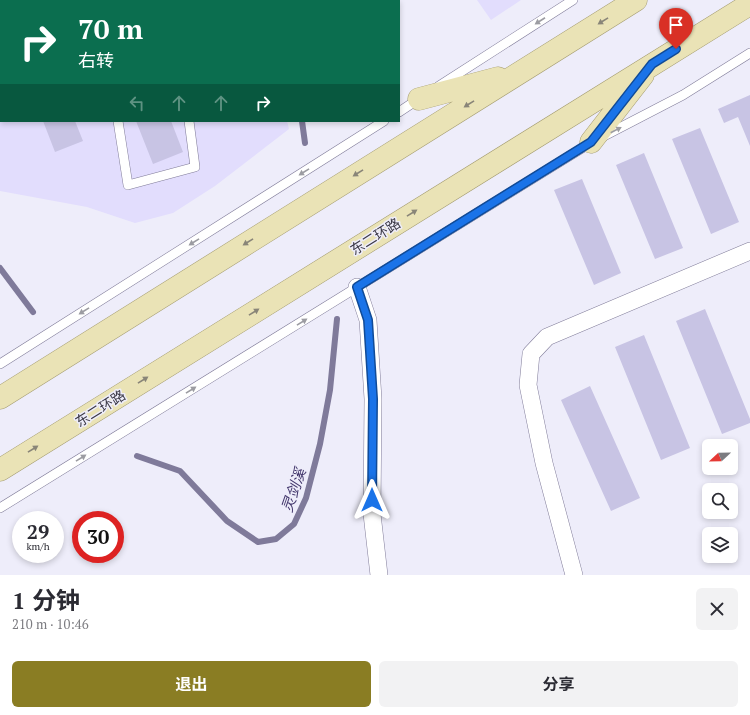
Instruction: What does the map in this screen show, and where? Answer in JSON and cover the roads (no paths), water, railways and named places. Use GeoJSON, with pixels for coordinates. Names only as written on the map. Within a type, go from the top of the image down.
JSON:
{"type":"FeatureCollection","features":[{"type":"Feature","properties":{"kind":"main road"},"geometry":{"type":"LineString","coordinates":[[0,398],[636,0]]}},
{"type":"Feature","properties":{"kind":"main road","name":"东二环路"},"geometry":{"type":"LineString","coordinates":[[0,470],[750,4]]}},
{"type":"Feature","properties":{"kind":"main road"},"geometry":{"type":"LineString","coordinates":[[591,142],[652,64]]}},
{"type":"Feature","properties":{"kind":"main road"},"geometry":{"type":"LineString","coordinates":[[419,99],[520,72]]}},
{"type":"Feature","properties":{"kind":"street"},"geometry":{"type":"LineString","coordinates":[[574,575],[544,464],[528,385],[531,354],[547,337],[750,251]]}},
{"type":"Feature","properties":{"kind":"street"},"geometry":{"type":"LineString","coordinates":[[357,287],[368,320],[373,399],[372,514],[379,575]]}},
{"type":"Feature","properties":{"kind":"lane"},"geometry":{"type":"LineString","coordinates":[[400,111],[573,0]]}},
{"type":"Feature","properties":{"kind":"lane"},"geometry":{"type":"LineString","coordinates":[[0,508],[591,142],[683,95],[750,53]]}},
{"type":"Feature","properties":{"kind":"lane"},"geometry":{"type":"LineString","coordinates":[[118,122],[128,185],[195,167],[189,122]]}},
{"type":"Feature","properties":{"kind":"lane"},"geometry":{"type":"LineString","coordinates":[[0,364],[382,122]]}},
{"type":"Feature","properties":{"kind":"waterway","name":"灵剑溪"},"geometry":{"type":"LineString","coordinates":[[302,122],[305,143]]}},
{"type":"Feature","properties":{"kind":"waterway","name":"灵剑溪"},"geometry":{"type":"LineString","coordinates":[[0,268],[33,312]]}},
{"type":"Feature","properties":{"kind":"waterway","name":"灵剑溪"},"geometry":{"type":"LineString","coordinates":[[137,456],[180,471],[227,521],[258,542],[276,539],[294,524],[306,498],[320,444],[330,390],[337,319]]}}]}
